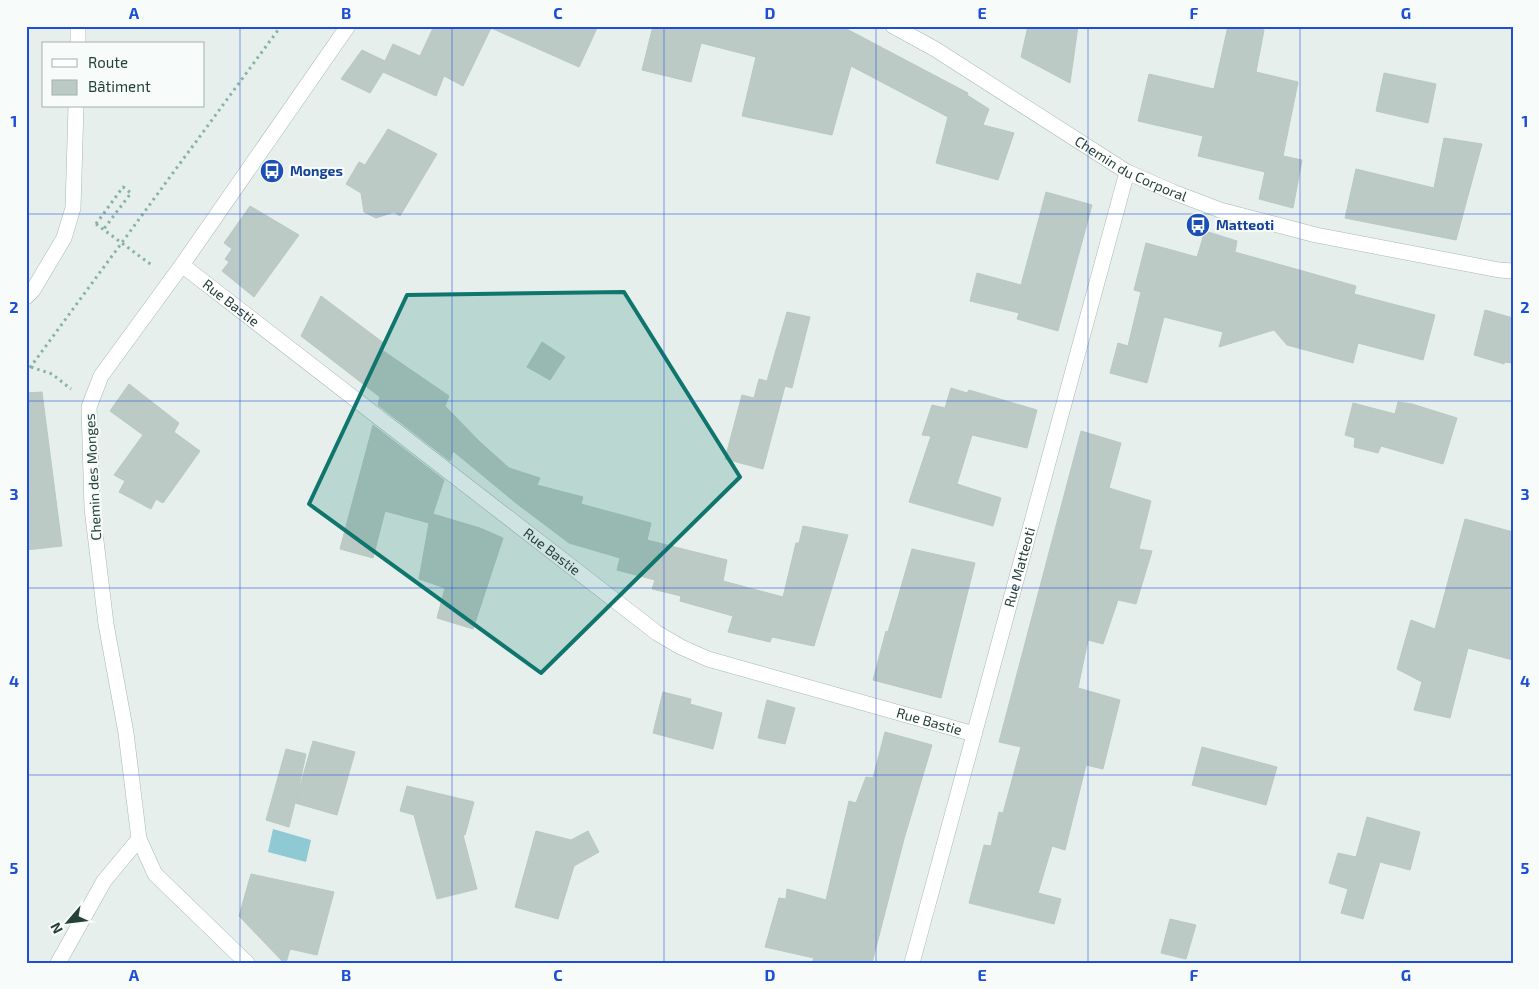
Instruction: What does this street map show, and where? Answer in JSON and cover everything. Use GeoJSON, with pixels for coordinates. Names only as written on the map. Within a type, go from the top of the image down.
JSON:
{"type":"FeatureCollection","features":[{"type":"Feature","properties":{"kind":"street"},"geometry":{"type":"LineString","coordinates":[[78,26],[78,42]]}},
{"type":"Feature","properties":{"kind":"street","name":"Chemin des Monges"},"geometry":{"type":"LineString","coordinates":[[247,963],[155,874],[139,839],[126,733],[106,624],[92,508],[90,407],[101,376],[182,265],[348,26]]}},
{"type":"Feature","properties":{"kind":"street","name":"Chemin du Corporal"},"geometry":{"type":"LineString","coordinates":[[893,26],[935,49],[1127,172],[1220,210],[1268,224],[1326,237],[1499,270],[1513,270]]}},
{"type":"Feature","properties":{"kind":"street"},"geometry":{"type":"LineString","coordinates":[[26,297],[33,290],[64,238],[74,208],[76,108]]}},
{"type":"Feature","properties":{"kind":"street","name":"Rue Matteoti"},"geometry":{"type":"LineString","coordinates":[[912,963],[1127,172]]}},
{"type":"Feature","properties":{"kind":"street","name":"Rue Bastie"},"geometry":{"type":"LineString","coordinates":[[182,265],[665,638],[708,659],[974,734]]}},
{"type":"Feature","properties":{"kind":"street"},"geometry":{"type":"LineString","coordinates":[[58,963],[104,881],[139,839]]}},
{"type":"Feature","properties":{"kind":"path"},"geometry":{"type":"LineString","coordinates":[[26,373],[281,26]]}},
{"type":"Feature","properties":{"kind":"path"},"geometry":{"type":"LineString","coordinates":[[103,230],[131,193],[123,187],[96,224],[103,230],[122,244],[156,268]]}},
{"type":"Feature","properties":{"kind":"path"},"geometry":{"type":"LineString","coordinates":[[31,367],[52,374],[90,407]]}},
{"type":"Feature","properties":{"kind":"highlighted area"},"geometry":{"type":"Polygon","coordinates":[[[624,292],[740,477],[541,673],[309,504],[407,295],[624,292]]]}},
{"type":"Feature","properties":{"kind":"water"},"geometry":{"type":"Polygon","coordinates":[[[273,829],[311,840],[306,862],[268,852],[273,829]]]}},
{"type":"Feature","properties":{"kind":"building"},"geometry":{"type":"Polygon","coordinates":[[[434,26],[598,26],[579,67],[491,28],[463,86],[444,76],[436,96],[383,72],[370,93],[341,79],[362,50],[385,61],[393,44],[420,56],[434,26]]]}},
{"type":"Feature","properties":{"kind":"building"},"geometry":{"type":"Polygon","coordinates":[[[653,26],[841,26],[968,93],[967,95],[989,109],[983,125],[1014,133],[998,180],[936,163],[948,117],[851,66],[832,135],[742,116],[756,57],[701,43],[691,82],[642,70],[653,26]]]}},
{"type":"Feature","properties":{"kind":"building"},"geometry":{"type":"Polygon","coordinates":[[[1028,26],[1078,26],[1070,83],[1021,57],[1028,26]]]}},
{"type":"Feature","properties":{"kind":"building"},"geometry":{"type":"Polygon","coordinates":[[[1228,26],[1247,26],[1264,30],[1256,72],[1298,82],[1283,156],[1302,160],[1293,208],[1259,199],[1265,172],[1198,156],[1203,136],[1138,121],[1149,74],[1214,89],[1228,26]]]}},
{"type":"Feature","properties":{"kind":"building"},"geometry":{"type":"Polygon","coordinates":[[[1384,73],[1436,84],[1428,123],[1376,111],[1384,73]]]}},
{"type":"Feature","properties":{"kind":"building"},"geometry":{"type":"Polygon","coordinates":[[[388,129],[437,154],[400,216],[394,212],[376,218],[364,212],[361,193],[346,184],[359,162],[365,165],[388,129]]]}},
{"type":"Feature","properties":{"kind":"building"},"geometry":{"type":"Polygon","coordinates":[[[1444,138],[1482,144],[1456,240],[1345,218],[1356,169],[1434,188],[1444,138]]]}},
{"type":"Feature","properties":{"kind":"building"},"geometry":{"type":"Polygon","coordinates":[[[1046,192],[1092,205],[1058,331],[1017,319],[1019,313],[970,301],[977,273],[1021,285],[1046,192]]]}},
{"type":"Feature","properties":{"kind":"building"},"geometry":{"type":"Polygon","coordinates":[[[250,206],[299,235],[254,297],[222,271],[229,262],[225,259],[232,249],[224,243],[250,206]]]}},
{"type":"Feature","properties":{"kind":"building"},"geometry":{"type":"Polygon","coordinates":[[[1205,231],[1237,241],[1235,252],[1356,286],[1354,294],[1435,315],[1423,360],[1358,343],[1353,363],[1287,345],[1274,330],[1219,347],[1223,332],[1164,317],[1147,383],[1110,373],[1118,343],[1128,346],[1141,292],[1134,290],[1146,243],[1197,257],[1205,231]]]}},
{"type":"Feature","properties":{"kind":"building"},"geometry":{"type":"Polygon","coordinates":[[[321,296],[385,344],[382,350],[449,396],[445,406],[480,442],[509,468],[540,478],[537,485],[583,497],[581,504],[651,523],[647,540],[727,560],[723,581],[783,597],[796,543],[799,543],[803,526],[848,535],[814,646],[772,637],[770,642],[728,632],[733,616],[680,601],[681,596],[652,589],[655,580],[617,570],[620,558],[569,543],[516,503],[453,451],[450,461],[378,405],[380,397],[301,336],[321,296]]]}},
{"type":"Feature","properties":{"kind":"building"},"geometry":{"type":"Polygon","coordinates":[[[1485,310],[1513,318],[1513,363],[1505,362],[1504,364],[1474,355],[1485,310]]]}},
{"type":"Feature","properties":{"kind":"building"},"geometry":{"type":"Polygon","coordinates":[[[787,312],[810,317],[792,388],[785,386],[763,469],[725,459],[742,395],[754,398],[759,379],[767,381],[787,312]]]}},
{"type":"Feature","properties":{"kind":"building"},"geometry":{"type":"Polygon","coordinates":[[[542,342],[565,357],[550,380],[527,367],[542,342]]]}},
{"type":"Feature","properties":{"kind":"building"},"geometry":{"type":"Polygon","coordinates":[[[129,384],[179,423],[174,432],[200,451],[163,503],[156,499],[151,509],[119,492],[125,481],[114,475],[143,435],[110,411],[129,384]]]}},
{"type":"Feature","properties":{"kind":"building"},"geometry":{"type":"Polygon","coordinates":[[[951,388],[967,393],[969,390],[1037,410],[1027,448],[972,435],[957,484],[1001,498],[993,526],[909,502],[931,436],[922,435],[932,405],[945,408],[951,388]]]}},
{"type":"Feature","properties":{"kind":"building"},"geometry":{"type":"Polygon","coordinates":[[[42,392],[62,546],[26,550],[26,393],[42,392]]]}},
{"type":"Feature","properties":{"kind":"building"},"geometry":{"type":"Polygon","coordinates":[[[1398,402],[1412,404],[1457,418],[1443,464],[1381,446],[1378,453],[1354,447],[1355,438],[1345,435],[1353,403],[1395,414],[1398,402]]]}},
{"type":"Feature","properties":{"kind":"building"},"geometry":{"type":"Polygon","coordinates":[[[373,425],[444,480],[433,514],[480,528],[503,538],[473,629],[437,618],[445,588],[419,579],[429,523],[385,511],[373,558],[340,549],[373,425]]]}},
{"type":"Feature","properties":{"kind":"building"},"geometry":{"type":"Polygon","coordinates":[[[1081,431],[1121,443],[1109,488],[1151,501],[1139,549],[1152,551],[1136,604],[1118,600],[1103,644],[1088,640],[1078,688],[1120,700],[1103,769],[1086,765],[1065,850],[1052,846],[1038,893],[1061,899],[1054,924],[969,903],[984,845],[991,846],[999,812],[1003,813],[1021,747],[999,742],[1081,431]]]}},
{"type":"Feature","properties":{"kind":"building"},"geometry":{"type":"Polygon","coordinates":[[[1465,519],[1513,532],[1513,660],[1468,648],[1450,718],[1414,710],[1422,682],[1397,669],[1411,620],[1435,629],[1465,519]]]}},
{"type":"Feature","properties":{"kind":"building"},"geometry":{"type":"Polygon","coordinates":[[[912,549],[975,563],[941,698],[873,680],[886,631],[888,632],[912,549]]]}},
{"type":"Feature","properties":{"kind":"building"},"geometry":{"type":"Polygon","coordinates":[[[663,692],[691,699],[690,704],[722,713],[713,749],[653,733],[663,692]]]}},
{"type":"Feature","properties":{"kind":"building"},"geometry":{"type":"Polygon","coordinates":[[[767,700],[795,708],[785,744],[758,738],[767,700]]]}},
{"type":"Feature","properties":{"kind":"building"},"geometry":{"type":"Polygon","coordinates":[[[885,732],[932,745],[904,839],[872,963],[812,963],[814,958],[765,947],[779,898],[786,899],[787,889],[826,900],[849,801],[856,803],[866,777],[873,778],[885,732]]]}},
{"type":"Feature","properties":{"kind":"building"},"geometry":{"type":"Polygon","coordinates":[[[313,741],[355,752],[337,815],[295,803],[289,827],[266,820],[286,749],[306,754],[296,800],[313,741]]]}},
{"type":"Feature","properties":{"kind":"building"},"geometry":{"type":"Polygon","coordinates":[[[1202,747],[1277,767],[1266,805],[1192,785],[1202,747]]]}},
{"type":"Feature","properties":{"kind":"building"},"geometry":{"type":"Polygon","coordinates":[[[407,786],[474,802],[465,835],[463,835],[477,889],[437,899],[414,815],[400,811],[407,786]]]}},
{"type":"Feature","properties":{"kind":"building"},"geometry":{"type":"Polygon","coordinates":[[[1367,817],[1420,832],[1410,870],[1380,862],[1363,919],[1341,913],[1348,889],[1329,883],[1338,853],[1356,857],[1367,817]]]}},
{"type":"Feature","properties":{"kind":"building"},"geometry":{"type":"Polygon","coordinates":[[[536,831],[571,840],[588,831],[599,852],[574,866],[558,919],[515,907],[536,831]]]}},
{"type":"Feature","properties":{"kind":"building"},"geometry":{"type":"Polygon","coordinates":[[[251,874],[334,892],[317,955],[290,949],[286,963],[284,963],[239,916],[251,874]]]}},
{"type":"Feature","properties":{"kind":"building"},"geometry":{"type":"Polygon","coordinates":[[[1170,919],[1196,925],[1186,959],[1161,953],[1170,919]]]}},
{"type":"Feature","properties":{"kind":"place","name":"Monges"},"geometry":{"type":"Point","coordinates":[272,171]}},
{"type":"Feature","properties":{"kind":"place","name":"Matteoti"},"geometry":{"type":"Point","coordinates":[1198,225]}}]}
